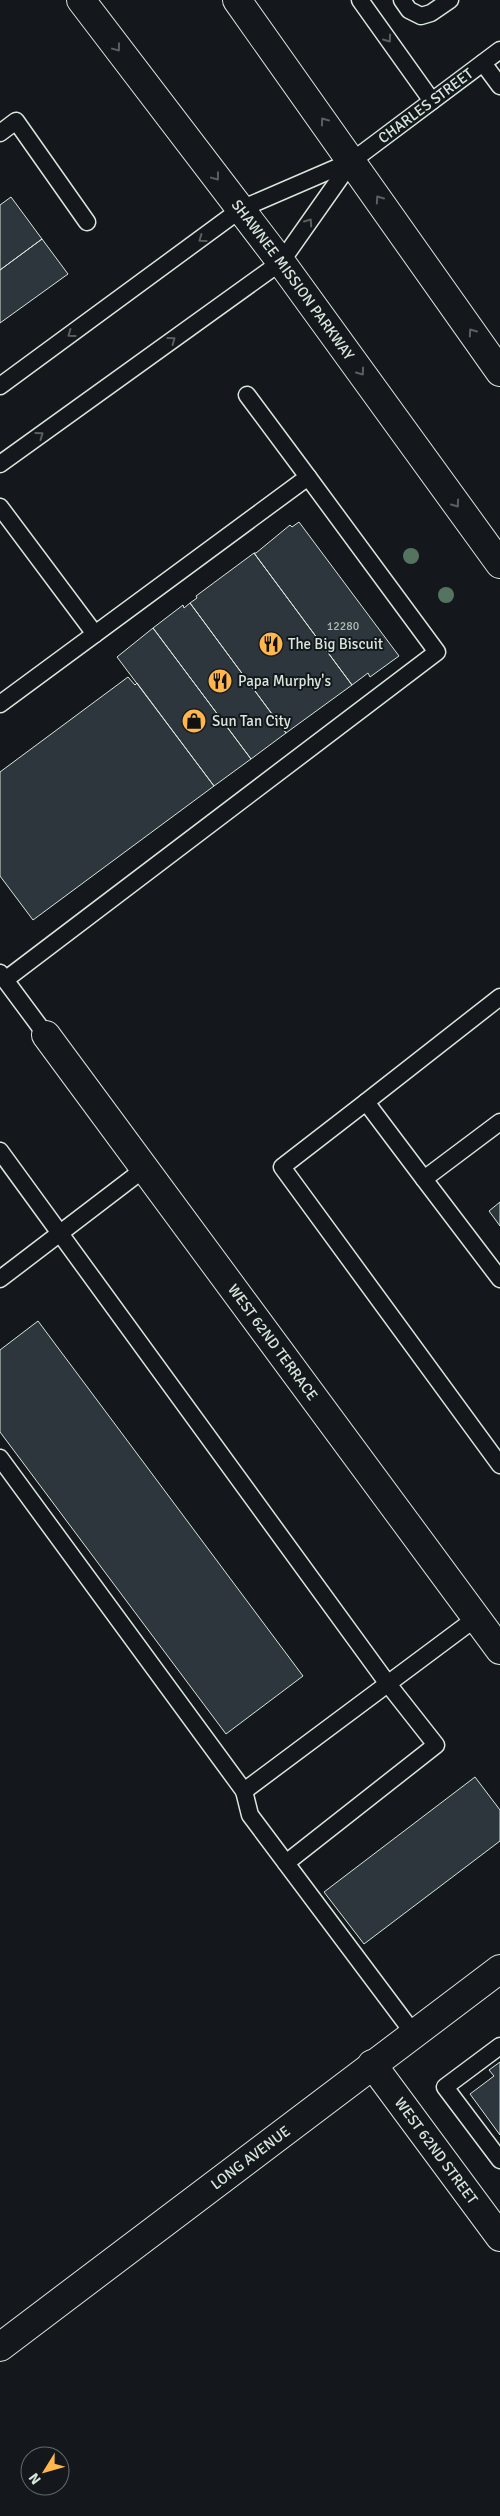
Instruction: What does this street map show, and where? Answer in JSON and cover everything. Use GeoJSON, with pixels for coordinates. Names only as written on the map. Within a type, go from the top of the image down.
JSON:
{"type":"FeatureCollection","features":[{"type":"Feature","properties":{"kind":"main road","name":"SHAWNEE MISSION PARKWAY"},"geometry":{"type":"LineString","coordinates":[[81,0],[281,262],[500,564]]}},
{"type":"Feature","properties":{"kind":"main road"},"geometry":{"type":"LineString","coordinates":[[237,0],[500,372]]}},
{"type":"Feature","properties":{"kind":"main road","name":"WEST 62ND TERRACE"},"geometry":{"type":"LineString","coordinates":[[46,1035],[500,1650]]}},
{"type":"Feature","properties":{"kind":"main road","name":"LONG AVENUE"},"geometry":{"type":"LineString","coordinates":[[0,2347],[500,1969]]}},
{"type":"Feature","properties":{"kind":"main road","name":"WEST 62ND STREET"},"geometry":{"type":"LineString","coordinates":[[372,2064],[500,2237]]}},
{"type":"Feature","properties":{"kind":"lane"},"geometry":{"type":"LineString","coordinates":[[360,0],[432,100]]}},
{"type":"Feature","properties":{"kind":"lane"},"geometry":{"type":"LineString","coordinates":[[402,0],[409,10],[421,16],[450,0]]}},
{"type":"Feature","properties":{"kind":"lane","name":"CHARLES STREET"},"geometry":{"type":"LineString","coordinates":[[352,161],[500,50]]}},
{"type":"Feature","properties":{"kind":"lane"},"geometry":{"type":"LineString","coordinates":[[483,63],[500,86]]}},
{"type":"Feature","properties":{"kind":"lane"},"geometry":{"type":"LineString","coordinates":[[0,133],[16,121],[87,222]]}},
{"type":"Feature","properties":{"kind":"lane"},"geometry":{"type":"LineString","coordinates":[[0,386],[241,209],[352,161]]}},
{"type":"Feature","properties":{"kind":"lane"},"geometry":{"type":"LineString","coordinates":[[0,464],[281,262],[352,161]]}},
{"type":"Feature","properties":{"kind":"lane"},"geometry":{"type":"LineString","coordinates":[[46,1035],[2,977],[437,652],[247,394]]}},
{"type":"Feature","properties":{"kind":"lane"},"geometry":{"type":"LineString","coordinates":[[0,704],[308,477]]}},
{"type":"Feature","properties":{"kind":"lane"},"geometry":{"type":"LineString","coordinates":[[0,508],[95,634]]}},
{"type":"Feature","properties":{"kind":"lane"},"geometry":{"type":"LineString","coordinates":[[500,997],[282,1167],[500,1465]]}},
{"type":"Feature","properties":{"kind":"lane"},"geometry":{"type":"LineString","coordinates":[[366,1102],[500,1279]]}},
{"type":"Feature","properties":{"kind":"lane"},"geometry":{"type":"LineString","coordinates":[[424,1179],[500,1122]]}},
{"type":"Feature","properties":{"kind":"lane"},"geometry":{"type":"LineString","coordinates":[[1,1154],[61,1233],[388,1684],[436,1746],[286,1863]]}},
{"type":"Feature","properties":{"kind":"lane"},"geometry":{"type":"LineString","coordinates":[[0,1279],[144,1169]]}},
{"type":"Feature","properties":{"kind":"lane"},"geometry":{"type":"LineString","coordinates":[[0,1458],[244,1792],[250,1815],[414,2034]]}},
{"type":"Feature","properties":{"kind":"lane"},"geometry":{"type":"LineString","coordinates":[[244,1792],[476,1618]]}},
{"type":"Feature","properties":{"kind":"lane"},"geometry":{"type":"LineString","coordinates":[[500,2046],[445,2086],[500,2160]]}},
{"type":"Feature","properties":{"kind":"building"},"geometry":{"type":"Polygon","coordinates":[[[11,197],[42,239],[0,270],[0,205],[11,197]]]}},
{"type":"Feature","properties":{"kind":"building"},"geometry":{"type":"Polygon","coordinates":[[[42,239],[68,274],[0,323],[0,270],[42,239]]]}},
{"type":"Feature","properties":{"kind":"building"},"geometry":{"type":"Polygon","coordinates":[[[299,522],[399,656],[370,677],[368,673],[352,685],[254,553],[290,525],[292,527],[299,522]]]}},
{"type":"Feature","properties":{"kind":"building","name":"The Big Biscuit"},"geometry":{"type":"Polygon","coordinates":[[[254,553],[352,685],[286,733],[190,603],[197,598],[196,596],[254,553]]]}},
{"type":"Feature","properties":{"kind":"building","name":"Papa Murphy's"},"geometry":{"type":"Polygon","coordinates":[[[190,603],[286,733],[251,759],[153,628],[183,605],[184,608],[190,603]]]}},
{"type":"Feature","properties":{"kind":"building","name":"Sun Tan City"},"geometry":{"type":"Polygon","coordinates":[[[153,628],[251,759],[214,786],[117,657],[153,628]]]}},
{"type":"Feature","properties":{"kind":"building"},"geometry":{"type":"Polygon","coordinates":[[[128,677],[135,685],[137,683],[214,786],[33,920],[0,876],[0,772],[128,677]]]}},
{"type":"Feature","properties":{"kind":"building"},"geometry":{"type":"Polygon","coordinates":[[[500,1202],[500,1226],[489,1211],[500,1202]]]}},
{"type":"Feature","properties":{"kind":"building"},"geometry":{"type":"Polygon","coordinates":[[[38,1321],[303,1676],[226,1734],[0,1432],[0,1350],[38,1321]]]}},
{"type":"Feature","properties":{"kind":"building"},"geometry":{"type":"Polygon","coordinates":[[[475,1777],[500,1810],[500,1841],[364,1944],[324,1892],[475,1777]]]}},
{"type":"Feature","properties":{"kind":"building"},"geometry":{"type":"Polygon","coordinates":[[[500,2062],[500,2135],[470,2094],[494,2076],[489,2070],[500,2062]]]}},
{"type":"Feature","properties":{"kind":"place","name":"The Big Biscuit"},"geometry":{"type":"Point","coordinates":[271,644]}},
{"type":"Feature","properties":{"kind":"place","name":"Papa Murphy's"},"geometry":{"type":"Point","coordinates":[220,681]}},
{"type":"Feature","properties":{"kind":"place","name":"Sun Tan City"},"geometry":{"type":"Point","coordinates":[194,721]}}]}
